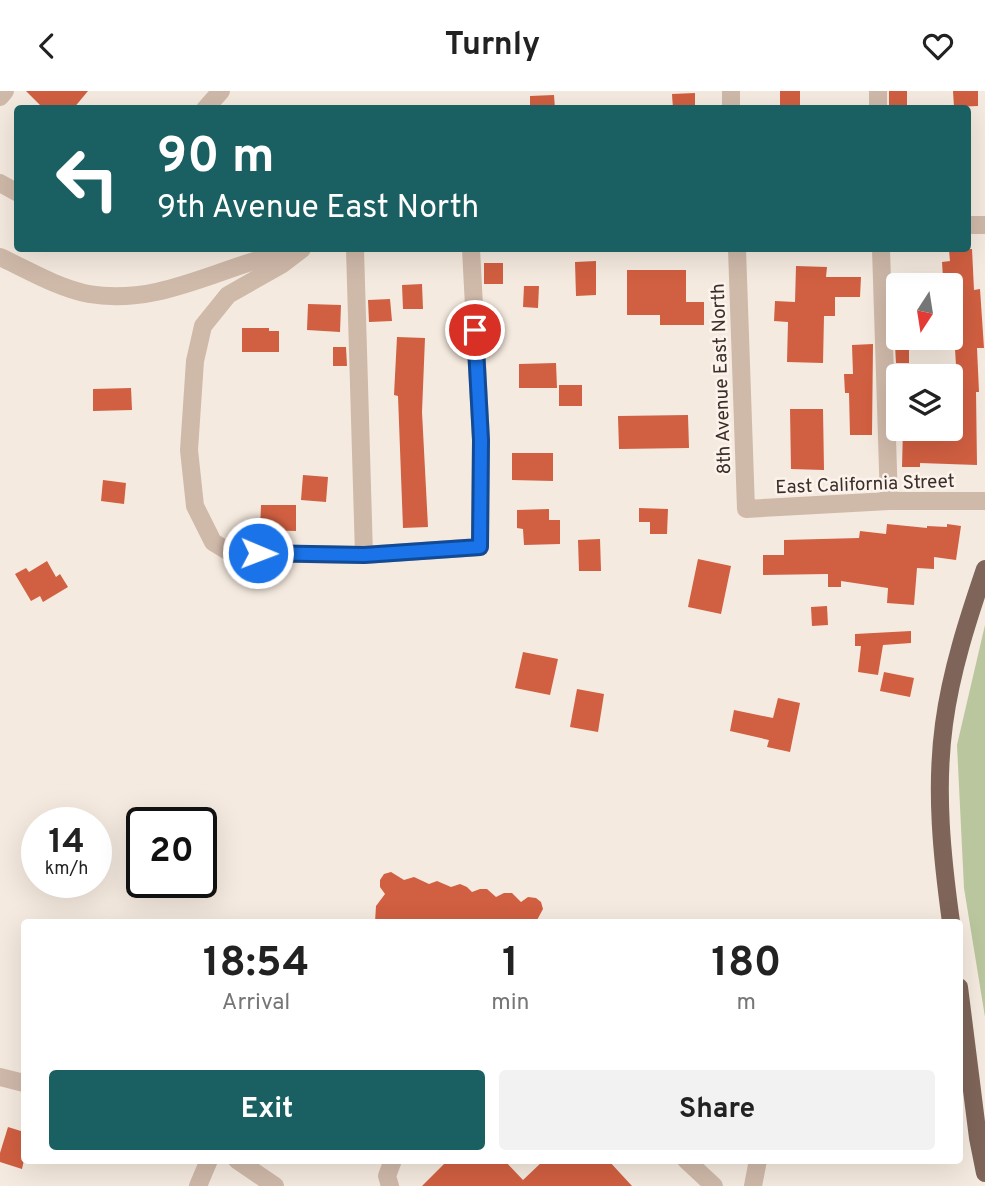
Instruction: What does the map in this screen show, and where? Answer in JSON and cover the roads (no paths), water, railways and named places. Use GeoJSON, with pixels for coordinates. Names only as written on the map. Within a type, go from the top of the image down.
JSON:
{"type":"FeatureCollection","features":[{"type":"Feature","properties":{"kind":"main road"},"geometry":{"type":"LineString","coordinates":[[951,919],[941,829],[944,723],[955,668],[985,569]]}},
{"type":"Feature","properties":{"kind":"main road"},"geometry":{"type":"LineString","coordinates":[[963,1018],[985,1173]]}},
{"type":"Feature","properties":{"kind":"street"},"geometry":{"type":"LineString","coordinates":[[0,97],[5,91]]}},
{"type":"Feature","properties":{"kind":"street"},"geometry":{"type":"LineString","coordinates":[[209,105],[221,91]]}},
{"type":"Feature","properties":{"kind":"street"},"geometry":{"type":"LineString","coordinates":[[0,257],[63,286],[113,296],[138,295],[175,288],[248,262],[290,252]]}},
{"type":"Feature","properties":{"kind":"street"},"geometry":{"type":"LineString","coordinates":[[299,252],[228,295],[203,326],[195,361],[189,450],[195,506],[213,543],[232,553],[364,555],[480,547],[481,440],[471,252]]}},
{"type":"Feature","properties":{"kind":"street"},"geometry":{"type":"LineString","coordinates":[[355,252],[364,555]]}},
{"type":"Feature","properties":{"kind":"street","name":"8th Avenue East North"},"geometry":{"type":"LineString","coordinates":[[737,252],[746,509]]}},
{"type":"Feature","properties":{"kind":"street"},"geometry":{"type":"LineString","coordinates":[[881,252],[889,501]]}},
{"type":"Feature","properties":{"kind":"street","name":"East California Street"},"geometry":{"type":"LineString","coordinates":[[746,509],[889,501],[985,501]]}},
{"type":"Feature","properties":{"kind":"street"},"geometry":{"type":"LineString","coordinates":[[0,1077],[21,1082]]}},
{"type":"Feature","properties":{"kind":"street"},"geometry":{"type":"LineString","coordinates":[[198,1186],[207,1164]]}},
{"type":"Feature","properties":{"kind":"street"},"geometry":{"type":"LineString","coordinates":[[243,1164],[275,1186]]}},
{"type":"Feature","properties":{"kind":"street"},"geometry":{"type":"LineString","coordinates":[[691,1164],[714,1186]]}},
{"type":"Feature","properties":{"kind":"street"},"geometry":{"type":"LineString","coordinates":[[753,1186],[757,1164]]}}]}
